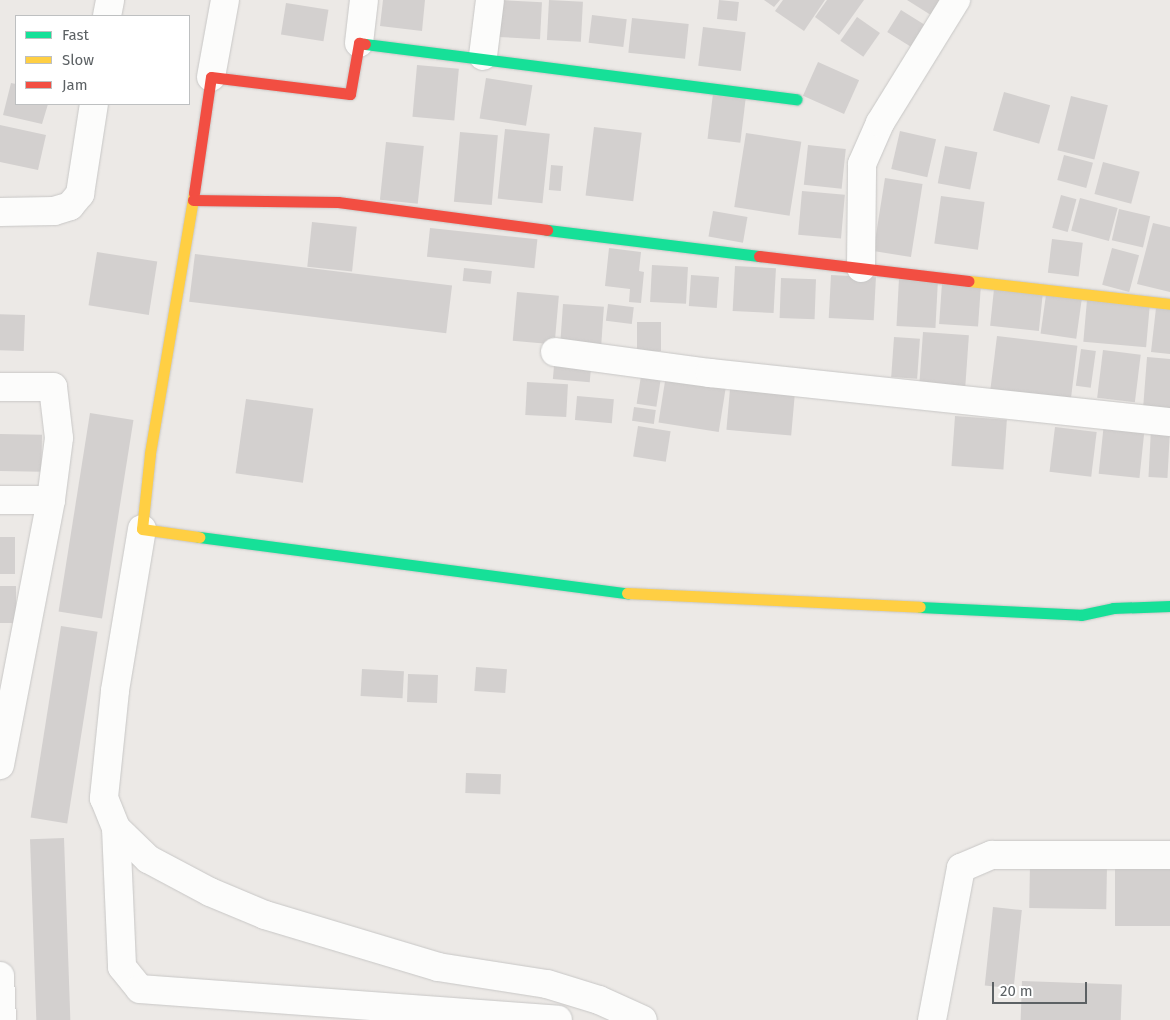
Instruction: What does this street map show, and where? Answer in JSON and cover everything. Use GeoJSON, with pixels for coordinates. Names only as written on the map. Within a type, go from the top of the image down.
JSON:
{"type":"FeatureCollection","features":[{"type":"Feature","properties":{"kind":"street"},"geometry":{"type":"LineString","coordinates":[[107,15],[110,0]]}},
{"type":"Feature","properties":{"kind":"street"},"geometry":{"type":"LineString","coordinates":[[224,0],[193,200],[150,454],[142,529],[115,691],[104,798],[116,828],[122,967],[140,990],[558,1020]]}},
{"type":"Feature","properties":{"kind":"street"},"geometry":{"type":"LineString","coordinates":[[211,77],[350,94],[364,0]]}},
{"type":"Feature","properties":{"kind":"street"},"geometry":{"type":"LineString","coordinates":[[483,56],[490,0]]}},
{"type":"Feature","properties":{"kind":"street"},"geometry":{"type":"LineString","coordinates":[[861,268],[862,164],[880,123],[956,0]]}},
{"type":"Feature","properties":{"kind":"street"},"geometry":{"type":"LineString","coordinates":[[359,43],[483,56],[797,99]]}},
{"type":"Feature","properties":{"kind":"street"},"geometry":{"type":"LineString","coordinates":[[0,212],[54,211],[70,206],[80,194],[94,105]]}},
{"type":"Feature","properties":{"kind":"street"},"geometry":{"type":"LineString","coordinates":[[193,200],[338,202],[861,268],[1170,304]]}},
{"type":"Feature","properties":{"kind":"street"},"geometry":{"type":"LineString","coordinates":[[555,352],[719,374],[1170,422]]}},
{"type":"Feature","properties":{"kind":"street"},"geometry":{"type":"LineString","coordinates":[[0,387],[53,387],[59,438],[51,500],[11,657],[0,765]]}},
{"type":"Feature","properties":{"kind":"street"},"geometry":{"type":"LineString","coordinates":[[0,500],[51,500]]}},
{"type":"Feature","properties":{"kind":"street"},"geometry":{"type":"LineString","coordinates":[[142,529],[615,592],[1081,615],[1113,608],[1170,606]]}},
{"type":"Feature","properties":{"kind":"street"},"geometry":{"type":"LineString","coordinates":[[116,828],[148,859],[210,892],[265,915],[438,967],[546,984],[599,1000],[643,1020]]}},
{"type":"Feature","properties":{"kind":"street"},"geometry":{"type":"LineString","coordinates":[[932,1020],[961,868],[992,855],[1170,855]]}},
{"type":"Feature","properties":{"kind":"street"},"geometry":{"type":"LineString","coordinates":[[0,976],[2,1020]]}},
{"type":"Feature","properties":{"kind":"building"},"geometry":{"type":"Polygon","coordinates":[[[383,0],[425,0],[422,31],[380,26],[383,0]]]}},
{"type":"Feature","properties":{"kind":"building"},"geometry":{"type":"Polygon","coordinates":[[[500,0],[542,2],[540,39],[498,37],[500,0]]]}},
{"type":"Feature","properties":{"kind":"building"},"geometry":{"type":"Polygon","coordinates":[[[549,0],[583,2],[581,42],[547,40],[549,0]]]}},
{"type":"Feature","properties":{"kind":"building"},"geometry":{"type":"Polygon","coordinates":[[[719,0],[739,2],[737,21],[717,19],[719,0]]]}},
{"type":"Feature","properties":{"kind":"building"},"geometry":{"type":"Polygon","coordinates":[[[764,0],[780,0],[774,7],[764,0]]]}},
{"type":"Feature","properties":{"kind":"building"},"geometry":{"type":"Polygon","coordinates":[[[783,0],[825,0],[804,31],[775,11],[783,0]]]}},
{"type":"Feature","properties":{"kind":"building"},"geometry":{"type":"Polygon","coordinates":[[[827,0],[864,0],[839,35],[815,17],[827,0]]]}},
{"type":"Feature","properties":{"kind":"building"},"geometry":{"type":"Polygon","coordinates":[[[907,0],[945,0],[934,17],[907,0]]]}},
{"type":"Feature","properties":{"kind":"building"},"geometry":{"type":"Polygon","coordinates":[[[286,3],[328,10],[323,41],[281,35],[286,3]]]}},
{"type":"Feature","properties":{"kind":"building"},"geometry":{"type":"Polygon","coordinates":[[[901,10],[930,28],[916,50],[887,32],[901,10]]]}},
{"type":"Feature","properties":{"kind":"building"},"geometry":{"type":"Polygon","coordinates":[[[592,15],[627,19],[623,47],[589,43],[592,15]]]}},
{"type":"Feature","properties":{"kind":"building"},"geometry":{"type":"Polygon","coordinates":[[[857,17],[880,33],[863,57],[840,41],[857,17]]]}},
{"type":"Feature","properties":{"kind":"building"},"geometry":{"type":"Polygon","coordinates":[[[632,18],[689,24],[685,59],[628,53],[632,18]]]}},
{"type":"Feature","properties":{"kind":"building"},"geometry":{"type":"Polygon","coordinates":[[[703,27],[746,32],[741,71],[698,66],[703,27]]]}},
{"type":"Feature","properties":{"kind":"building"},"geometry":{"type":"Polygon","coordinates":[[[818,62],[859,80],[844,114],[803,96],[818,62]]]}},
{"type":"Feature","properties":{"kind":"building"},"geometry":{"type":"Polygon","coordinates":[[[417,65],[459,69],[454,120],[412,117],[417,65]]]}},
{"type":"Feature","properties":{"kind":"building"},"geometry":{"type":"Polygon","coordinates":[[[486,78],[532,85],[526,126],[480,118],[486,78]]]}},
{"type":"Feature","properties":{"kind":"building"},"geometry":{"type":"Polygon","coordinates":[[[11,83],[15,84],[15,105],[48,105],[42,124],[3,115],[11,83]]]}},
{"type":"Feature","properties":{"kind":"building"},"geometry":{"type":"Polygon","coordinates":[[[1004,92],[1050,105],[1039,144],[993,130],[1004,92]]]}},
{"type":"Feature","properties":{"kind":"building"},"geometry":{"type":"Polygon","coordinates":[[[713,94],[746,98],[740,143],[708,139],[713,94]]]}},
{"type":"Feature","properties":{"kind":"building"},"geometry":{"type":"Polygon","coordinates":[[[1071,96],[1108,105],[1094,160],[1057,150],[1071,96]]]}},
{"type":"Feature","properties":{"kind":"building"},"geometry":{"type":"Polygon","coordinates":[[[0,125],[46,135],[38,170],[0,162],[0,125]]]}},
{"type":"Feature","properties":{"kind":"building"},"geometry":{"type":"Polygon","coordinates":[[[594,127],[642,133],[633,201],[586,195],[594,127]]]}},
{"type":"Feature","properties":{"kind":"building"},"geometry":{"type":"Polygon","coordinates":[[[505,129],[550,134],[542,203],[498,199],[505,129]]]}},
{"type":"Feature","properties":{"kind":"building"},"geometry":{"type":"Polygon","coordinates":[[[900,131],[936,139],[927,177],[891,169],[900,131]]]}},
{"type":"Feature","properties":{"kind":"building"},"geometry":{"type":"Polygon","coordinates":[[[460,132],[498,135],[492,205],[454,202],[460,132]]]}},
{"type":"Feature","properties":{"kind":"building"},"geometry":{"type":"Polygon","coordinates":[[[746,133],[801,142],[790,216],[734,207],[746,133]]]}},
{"type":"Feature","properties":{"kind":"building"},"geometry":{"type":"Polygon","coordinates":[[[386,142],[424,146],[418,204],[380,200],[386,142]]]}},
{"type":"Feature","properties":{"kind":"building"},"geometry":{"type":"Polygon","coordinates":[[[808,145],[846,149],[842,189],[804,185],[808,145]]]}},
{"type":"Feature","properties":{"kind":"building"},"geometry":{"type":"Polygon","coordinates":[[[945,146],[977,152],[970,190],[938,183],[945,146]]]}},
{"type":"Feature","properties":{"kind":"building"},"geometry":{"type":"Polygon","coordinates":[[[1064,155],[1093,163],[1086,188],[1057,180],[1064,155]]]}},
{"type":"Feature","properties":{"kind":"building"},"geometry":{"type":"Polygon","coordinates":[[[1103,162],[1140,172],[1131,204],[1094,194],[1103,162]]]}},
{"type":"Feature","properties":{"kind":"building"},"geometry":{"type":"Polygon","coordinates":[[[551,165],[563,166],[561,191],[549,190],[551,165]]]}},
{"type":"Feature","properties":{"kind":"building"},"geometry":{"type":"Polygon","coordinates":[[[885,178],[923,184],[911,257],[873,251],[885,178]]]}},
{"type":"Feature","properties":{"kind":"building"},"geometry":{"type":"Polygon","coordinates":[[[802,191],[845,195],[841,239],[798,235],[802,191]]]}},
{"type":"Feature","properties":{"kind":"building"},"geometry":{"type":"Polygon","coordinates":[[[1061,195],[1076,199],[1068,232],[1052,228],[1061,195]]]}},
{"type":"Feature","properties":{"kind":"building"},"geometry":{"type":"Polygon","coordinates":[[[941,196],[985,202],[978,250],[934,244],[941,196]]]}},
{"type":"Feature","properties":{"kind":"building"},"geometry":{"type":"Polygon","coordinates":[[[1080,198],[1118,208],[1109,241],[1071,231],[1080,198]]]}},
{"type":"Feature","properties":{"kind":"building"},"geometry":{"type":"Polygon","coordinates":[[[1119,209],[1150,216],[1143,247],[1112,240],[1119,209]]]}},
{"type":"Feature","properties":{"kind":"building"},"geometry":{"type":"Polygon","coordinates":[[[713,211],[747,217],[743,243],[708,237],[713,211]]]}},
{"type":"Feature","properties":{"kind":"building"},"geometry":{"type":"Polygon","coordinates":[[[312,222],[357,227],[352,271],[307,267],[312,222]]]}},
{"type":"Feature","properties":{"kind":"building"},"geometry":{"type":"Polygon","coordinates":[[[1153,223],[1170,227],[1170,292],[1137,284],[1153,223]]]}},
{"type":"Feature","properties":{"kind":"building"},"geometry":{"type":"Polygon","coordinates":[[[430,228],[537,239],[534,268],[427,257],[430,228]]]}},
{"type":"Feature","properties":{"kind":"building"},"geometry":{"type":"Polygon","coordinates":[[[1052,239],[1083,243],[1079,277],[1048,273],[1052,239]]]}},
{"type":"Feature","properties":{"kind":"building"},"geometry":{"type":"Polygon","coordinates":[[[609,248],[641,252],[639,271],[644,272],[641,303],[629,302],[630,289],[605,286],[609,248]]]}},
{"type":"Feature","properties":{"kind":"building"},"geometry":{"type":"Polygon","coordinates":[[[1112,248],[1139,255],[1129,292],[1102,285],[1112,248]]]}},
{"type":"Feature","properties":{"kind":"building"},"geometry":{"type":"Polygon","coordinates":[[[97,252],[157,262],[149,315],[89,305],[97,252]]]}},
{"type":"Feature","properties":{"kind":"building"},"geometry":{"type":"Polygon","coordinates":[[[195,254],[452,286],[446,333],[189,302],[195,254]]]}},
{"type":"Feature","properties":{"kind":"building"},"geometry":{"type":"Polygon","coordinates":[[[652,265],[688,267],[686,304],[650,302],[652,265]]]}},
{"type":"Feature","properties":{"kind":"building"},"geometry":{"type":"Polygon","coordinates":[[[735,266],[776,268],[774,313],[733,311],[735,266]]]}},
{"type":"Feature","properties":{"kind":"building"},"geometry":{"type":"Polygon","coordinates":[[[464,268],[492,271],[490,284],[463,281],[464,268]]]}},
{"type":"Feature","properties":{"kind":"building"},"geometry":{"type":"Polygon","coordinates":[[[691,275],[719,277],[717,308],[689,306],[691,275]]]}},
{"type":"Feature","properties":{"kind":"building"},"geometry":{"type":"Polygon","coordinates":[[[831,275],[876,277],[874,320],[829,318],[831,275]]]}},
{"type":"Feature","properties":{"kind":"building"},"geometry":{"type":"Polygon","coordinates":[[[781,278],[816,279],[815,319],[780,318],[781,278]]]}},
{"type":"Feature","properties":{"kind":"building"},"geometry":{"type":"Polygon","coordinates":[[[899,278],[938,280],[935,328],[896,326],[899,278]]]}},
{"type":"Feature","properties":{"kind":"building"},"geometry":{"type":"Polygon","coordinates":[[[942,283],[981,286],[978,327],[939,324],[942,283]]]}},
{"type":"Feature","properties":{"kind":"building"},"geometry":{"type":"Polygon","coordinates":[[[994,289],[1043,294],[1039,331],[990,326],[994,289]]]}},
{"type":"Feature","properties":{"kind":"building"},"geometry":{"type":"Polygon","coordinates":[[[517,292],[559,296],[555,344],[513,341],[517,292]]]}},
{"type":"Feature","properties":{"kind":"building"},"geometry":{"type":"Polygon","coordinates":[[[1046,295],[1082,300],[1076,339],[1041,334],[1046,295]]]}},
{"type":"Feature","properties":{"kind":"building"},"geometry":{"type":"Polygon","coordinates":[[[1087,300],[1150,305],[1146,347],[1083,342],[1087,300]]]}},
{"type":"Feature","properties":{"kind":"building"},"geometry":{"type":"Polygon","coordinates":[[[563,304],[604,307],[601,347],[560,344],[563,304]]]}},
{"type":"Feature","properties":{"kind":"building"},"geometry":{"type":"Polygon","coordinates":[[[608,304],[634,307],[632,324],[606,321],[608,304]]]}},
{"type":"Feature","properties":{"kind":"building"},"geometry":{"type":"Polygon","coordinates":[[[1156,308],[1170,310],[1170,354],[1151,352],[1156,308]]]}},
{"type":"Feature","properties":{"kind":"building"},"geometry":{"type":"Polygon","coordinates":[[[0,314],[25,315],[24,351],[0,350],[0,314]]]}},
{"type":"Feature","properties":{"kind":"building"},"geometry":{"type":"Polygon","coordinates":[[[637,322],[661,322],[661,351],[637,351],[637,322]]]}},
{"type":"Feature","properties":{"kind":"building"},"geometry":{"type":"Polygon","coordinates":[[[923,332],[969,335],[965,388],[919,385],[923,332]]]}},
{"type":"Feature","properties":{"kind":"building"},"geometry":{"type":"Polygon","coordinates":[[[997,336],[1077,346],[1071,399],[990,390],[997,336]]]}},
{"type":"Feature","properties":{"kind":"building"},"geometry":{"type":"Polygon","coordinates":[[[894,337],[920,339],[917,379],[891,377],[894,337]]]}},
{"type":"Feature","properties":{"kind":"building"},"geometry":{"type":"Polygon","coordinates":[[[1081,349],[1096,351],[1091,388],[1076,386],[1081,349]]]}},
{"type":"Feature","properties":{"kind":"building"},"geometry":{"type":"Polygon","coordinates":[[[1103,350],[1141,355],[1135,402],[1097,398],[1103,350]]]}},
{"type":"Feature","properties":{"kind":"building"},"geometry":{"type":"Polygon","coordinates":[[[1147,357],[1170,359],[1170,411],[1143,409],[1147,357]]]}},
{"type":"Feature","properties":{"kind":"building"},"geometry":{"type":"Polygon","coordinates":[[[554,366],[591,369],[590,382],[553,379],[554,366]]]}},
{"type":"Feature","properties":{"kind":"building"},"geometry":{"type":"Polygon","coordinates":[[[666,375],[726,385],[719,432],[658,422],[666,375]]]}},
{"type":"Feature","properties":{"kind":"building"},"geometry":{"type":"Polygon","coordinates":[[[641,376],[661,379],[656,407],[637,404],[641,376]]]}},
{"type":"Feature","properties":{"kind":"building"},"geometry":{"type":"Polygon","coordinates":[[[527,382],[568,384],[566,417],[525,415],[527,382]]]}},
{"type":"Feature","properties":{"kind":"building"},"geometry":{"type":"Polygon","coordinates":[[[730,389],[795,395],[791,436],[726,430],[730,389]]]}},
{"type":"Feature","properties":{"kind":"building"},"geometry":{"type":"Polygon","coordinates":[[[577,396],[614,399],[612,423],[575,420],[577,396]]]}},
{"type":"Feature","properties":{"kind":"building"},"geometry":{"type":"Polygon","coordinates":[[[246,399],[313,408],[303,483],[236,473],[246,399]]]}},
{"type":"Feature","properties":{"kind":"building"},"geometry":{"type":"Polygon","coordinates":[[[634,407],[656,410],[654,424],[632,421],[634,407]]]}},
{"type":"Feature","properties":{"kind":"building"},"geometry":{"type":"Polygon","coordinates":[[[90,413],[133,420],[102,618],[59,612],[90,413]]]}},
{"type":"Feature","properties":{"kind":"building"},"geometry":{"type":"Polygon","coordinates":[[[955,416],[1007,420],[1003,470],[952,466],[955,416]]]}},
{"type":"Feature","properties":{"kind":"building"},"geometry":{"type":"Polygon","coordinates":[[[1104,423],[1145,427],[1139,478],[1099,474],[1104,423]]]}},
{"type":"Feature","properties":{"kind":"building"},"geometry":{"type":"Polygon","coordinates":[[[638,426],[671,431],[666,462],[633,457],[638,426]]]}},
{"type":"Feature","properties":{"kind":"building"},"geometry":{"type":"Polygon","coordinates":[[[1055,427],[1097,432],[1091,477],[1050,472],[1055,427]]]}},
{"type":"Feature","properties":{"kind":"building"},"geometry":{"type":"Polygon","coordinates":[[[1151,429],[1170,430],[1167,478],[1148,477],[1151,429]]]}},
{"type":"Feature","properties":{"kind":"building"},"geometry":{"type":"Polygon","coordinates":[[[0,434],[42,435],[41,472],[0,471],[0,434]]]}},
{"type":"Feature","properties":{"kind":"building"},"geometry":{"type":"Polygon","coordinates":[[[0,537],[15,537],[15,574],[0,574],[0,537]]]}},
{"type":"Feature","properties":{"kind":"building"},"geometry":{"type":"Polygon","coordinates":[[[0,586],[16,586],[16,623],[0,623],[0,586]]]}},
{"type":"Feature","properties":{"kind":"building"},"geometry":{"type":"Polygon","coordinates":[[[61,626],[98,632],[67,823],[31,818],[61,626]]]}},
{"type":"Feature","properties":{"kind":"building"},"geometry":{"type":"Polygon","coordinates":[[[476,667],[507,669],[505,693],[474,691],[476,667]]]}},
{"type":"Feature","properties":{"kind":"building"},"geometry":{"type":"Polygon","coordinates":[[[362,669],[404,671],[403,698],[361,696],[362,669]]]}},
{"type":"Feature","properties":{"kind":"building"},"geometry":{"type":"Polygon","coordinates":[[[408,674],[438,675],[437,703],[407,702],[408,674]]]}},
{"type":"Feature","properties":{"kind":"building"},"geometry":{"type":"Polygon","coordinates":[[[466,773],[501,774],[500,794],[465,793],[466,773]]]}},
{"type":"Feature","properties":{"kind":"building"},"geometry":{"type":"Polygon","coordinates":[[[64,838],[70,1020],[36,1020],[30,839],[64,838]]]}},
{"type":"Feature","properties":{"kind":"building"},"geometry":{"type":"Polygon","coordinates":[[[1115,859],[1170,859],[1170,926],[1115,926],[1115,859]]]}},
{"type":"Feature","properties":{"kind":"building"},"geometry":{"type":"Polygon","coordinates":[[[1030,864],[1107,865],[1106,909],[1029,908],[1030,864]]]}},
{"type":"Feature","properties":{"kind":"building"},"geometry":{"type":"Polygon","coordinates":[[[993,907],[1022,910],[1014,989],[985,986],[993,907]]]}},
{"type":"Feature","properties":{"kind":"building"},"geometry":{"type":"Polygon","coordinates":[[[1022,981],[1122,984],[1121,1020],[1021,1020],[1022,981]]]}},
{"type":"Feature","properties":{"kind":"traffic: fast"},"geometry":{"type":"LineString","coordinates":[[365,44],[797,99]]}},
{"type":"Feature","properties":{"kind":"traffic: fast"},"geometry":{"type":"LineString","coordinates":[[547,230],[759,256]]}},
{"type":"Feature","properties":{"kind":"traffic: fast"},"geometry":{"type":"LineString","coordinates":[[199,537],[627,593]]}},
{"type":"Feature","properties":{"kind":"traffic: fast"},"geometry":{"type":"LineString","coordinates":[[920,607],[1081,615],[1113,608],[1170,606]]}},
{"type":"Feature","properties":{"kind":"traffic: slow"},"geometry":{"type":"LineString","coordinates":[[194,193],[150,454],[142,529],[199,537]]}},
{"type":"Feature","properties":{"kind":"traffic: slow"},"geometry":{"type":"LineString","coordinates":[[969,281],[1170,304]]}},
{"type":"Feature","properties":{"kind":"traffic: slow"},"geometry":{"type":"LineString","coordinates":[[627,593],[920,607]]}},
{"type":"Feature","properties":{"kind":"traffic: jam"},"geometry":{"type":"LineString","coordinates":[[194,193],[211,77],[350,94],[359,43],[365,44]]}},
{"type":"Feature","properties":{"kind":"traffic: jam"},"geometry":{"type":"LineString","coordinates":[[193,200],[338,202],[547,230]]}},
{"type":"Feature","properties":{"kind":"traffic: jam"},"geometry":{"type":"LineString","coordinates":[[759,256],[969,281]]}}]}
